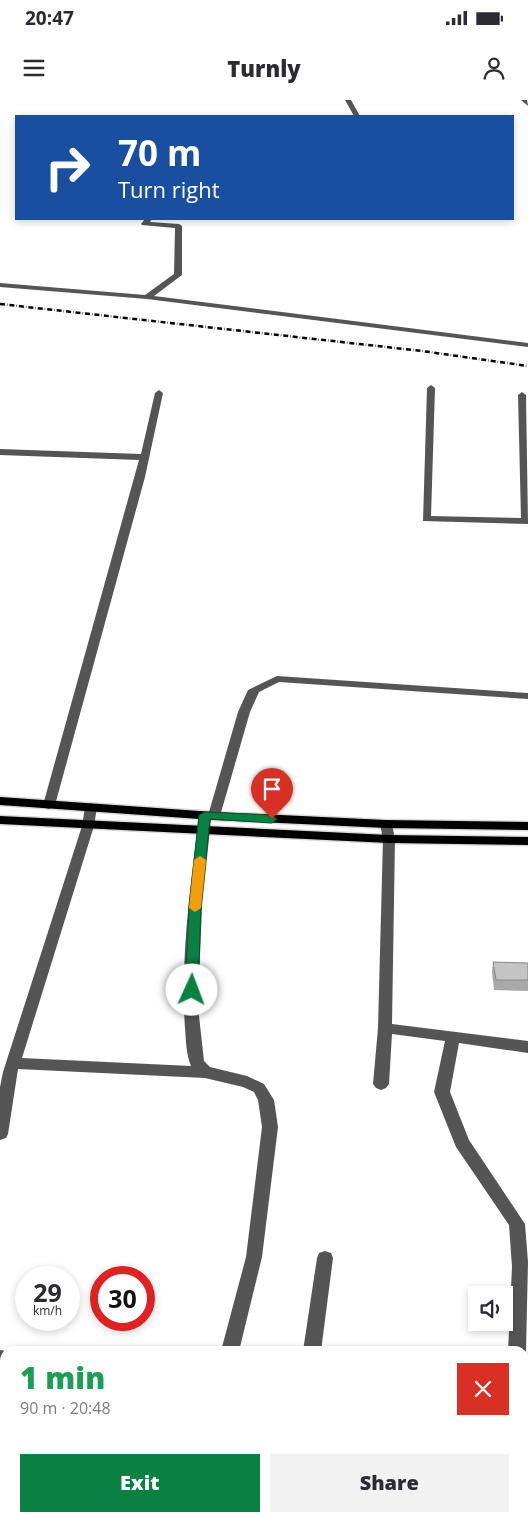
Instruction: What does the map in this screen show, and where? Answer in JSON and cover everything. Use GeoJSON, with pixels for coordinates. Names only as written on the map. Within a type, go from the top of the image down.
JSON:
{"type":"FeatureCollection","features":[{"type":"Feature","properties":{"kind":"main road"},"geometry":{"type":"LineString","coordinates":[[0,801],[210,816],[386,824],[528,826]]}},
{"type":"Feature","properties":{"kind":"main road"},"geometry":{"type":"LineString","coordinates":[[0,820],[88,826],[389,839],[528,840]]}},
{"type":"Feature","properties":{"kind":"street"},"geometry":{"type":"LineString","coordinates":[[348,100],[356,115]]}},
{"type":"Feature","properties":{"kind":"street"},"geometry":{"type":"LineString","coordinates":[[148,220],[144,224],[179,226],[178,276],[148,297]]}},
{"type":"Feature","properties":{"kind":"street"},"geometry":{"type":"LineString","coordinates":[[0,285],[148,297],[528,345]]}},
{"type":"Feature","properties":{"kind":"street"},"geometry":{"type":"LineString","coordinates":[[431,388],[426,519],[527,521],[522,395]]}},
{"type":"Feature","properties":{"kind":"street"},"geometry":{"type":"LineString","coordinates":[[49,805],[145,457],[160,393]]}},
{"type":"Feature","properties":{"kind":"street"},"geometry":{"type":"LineString","coordinates":[[0,452],[145,457]]}},
{"type":"Feature","properties":{"kind":"street"},"geometry":{"type":"LineString","coordinates":[[205,1072],[197,1063],[191,1007],[195,906],[204,830],[244,712],[254,690],[277,679],[528,696]]}},
{"type":"Feature","properties":{"kind":"street"},"geometry":{"type":"LineString","coordinates":[[0,1134],[13,1062],[88,826],[91,807]]}},
{"type":"Feature","properties":{"kind":"street"},"geometry":{"type":"LineString","coordinates":[[381,1084],[385,1028],[389,839],[386,824]]}},
{"type":"Feature","properties":{"kind":"street"},"geometry":{"type":"LineString","coordinates":[[385,1028],[528,1047]]}},
{"type":"Feature","properties":{"kind":"street"},"geometry":{"type":"LineString","coordinates":[[453,1036],[442,1092],[462,1143],[516,1224],[520,1267],[517,1346]]}},
{"type":"Feature","properties":{"kind":"street"},"geometry":{"type":"LineString","coordinates":[[13,1062],[205,1072],[247,1082],[259,1088],[266,1100],[270,1127],[254,1257],[231,1346]]}},
{"type":"Feature","properties":{"kind":"street"},"geometry":{"type":"LineString","coordinates":[[313,1346],[325,1258]]}},
{"type":"Feature","properties":{"kind":"building"},"geometry":{"type":"Polygon","coordinates":[[[493,962],[528,963],[528,980],[496,980],[493,962]]]}},
{"type":"Feature","properties":{"kind":"railway"},"geometry":{"type":"LineString","coordinates":[[0,304],[422,351],[528,366]]}},
{"type":"Feature","properties":{"kind":"slow traffic"},"geometry":{"type":"LineString","coordinates":[[195,908],[200,860]]}},
{"type":"Feature","properties":{"kind":"route"},"geometry":{"type":"LineString","coordinates":[[192,990],[195,906],[205,815],[272,819]]}}]}
